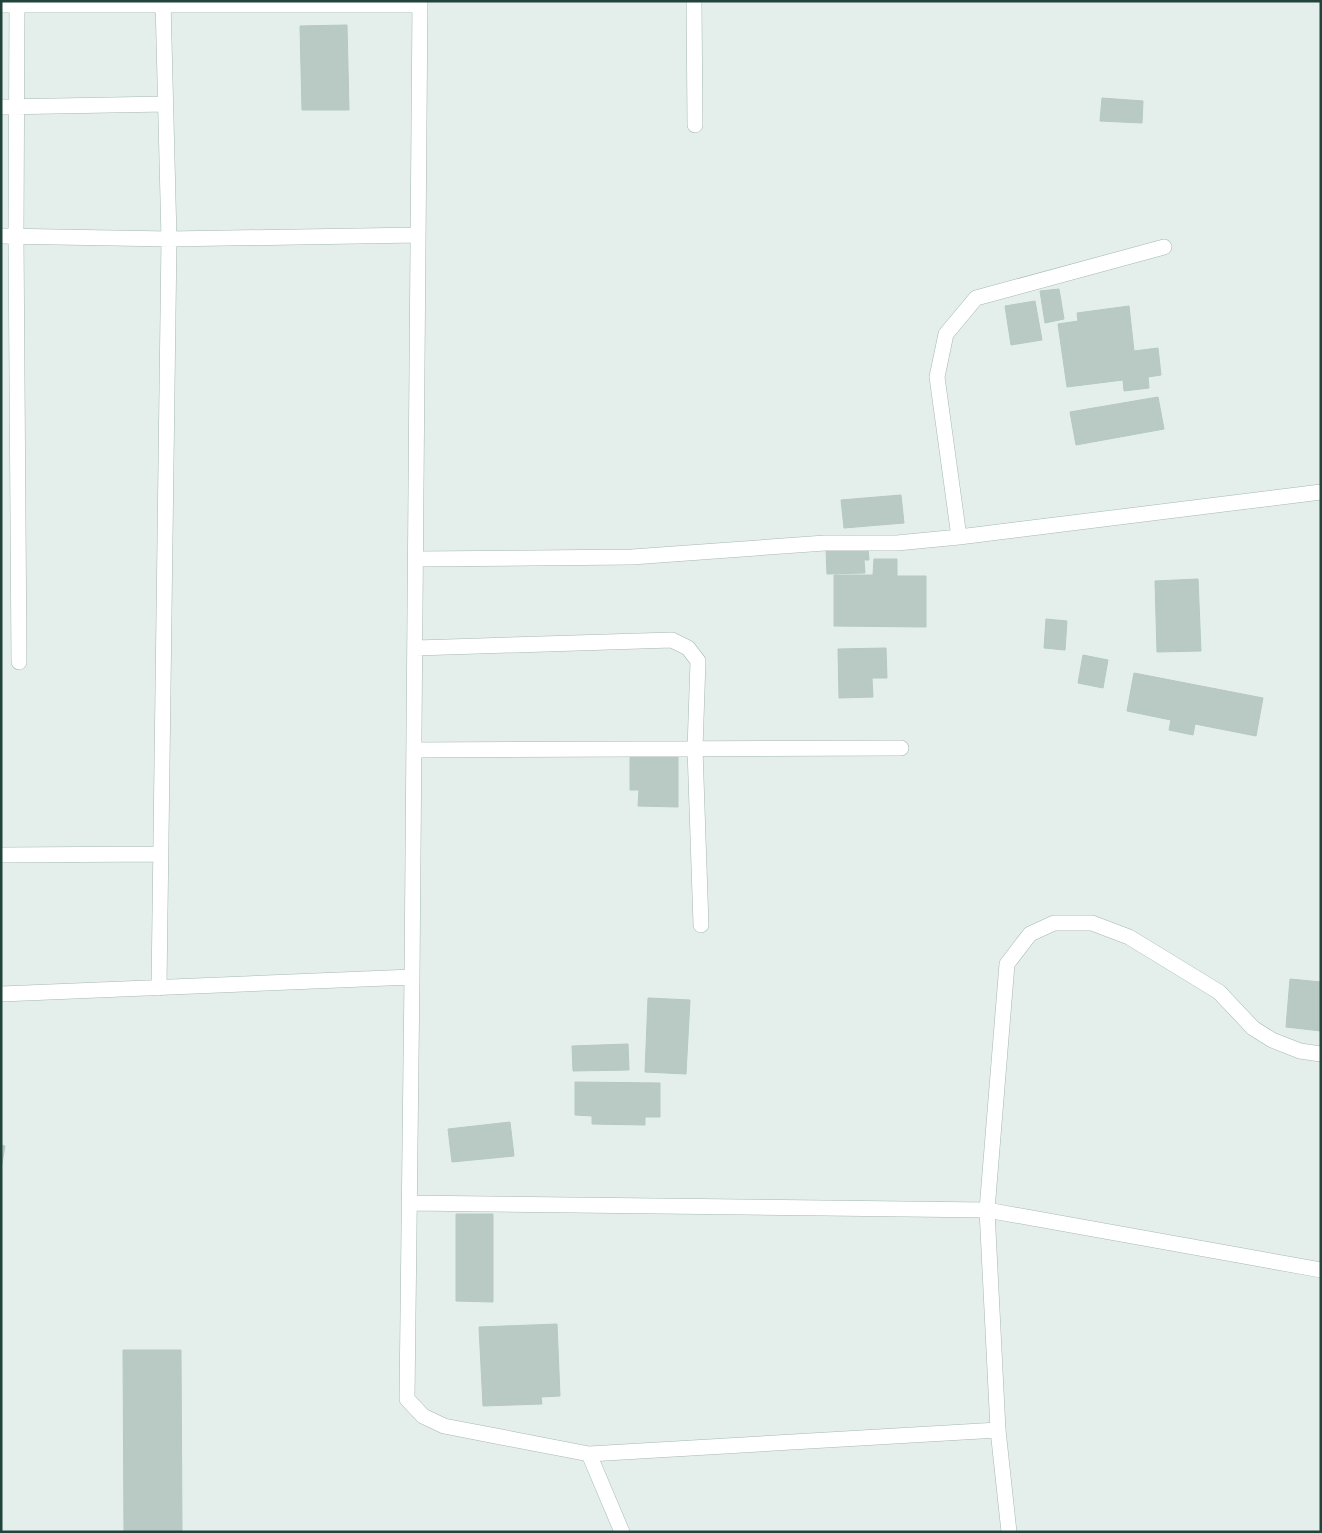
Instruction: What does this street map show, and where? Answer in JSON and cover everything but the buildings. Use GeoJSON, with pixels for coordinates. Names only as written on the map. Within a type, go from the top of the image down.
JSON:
{"type":"FeatureCollection","features":[{"type":"Feature","properties":{"kind":"street"},"geometry":{"type":"LineString","coordinates":[[694,1],[695,125]]}},
{"type":"Feature","properties":{"kind":"street"},"geometry":{"type":"LineString","coordinates":[[17,3],[17,106],[8,236],[20,662]]}},
{"type":"Feature","properties":{"kind":"street"},"geometry":{"type":"LineString","coordinates":[[1,5],[17,3],[420,3],[416,648],[407,1399],[423,1416],[444,1426],[589,1454],[998,1430]]}},
{"type":"Feature","properties":{"kind":"street"},"geometry":{"type":"LineString","coordinates":[[159,988],[169,239],[164,3]]}},
{"type":"Feature","properties":{"kind":"street"},"geometry":{"type":"LineString","coordinates":[[1,107],[166,104]]}},
{"type":"Feature","properties":{"kind":"street"},"geometry":{"type":"LineString","coordinates":[[8,236],[169,239],[418,235]]}},
{"type":"Feature","properties":{"kind":"street"},"geometry":{"type":"LineString","coordinates":[[960,537],[938,377],[946,334],[976,298],[1164,247]]}},
{"type":"Feature","properties":{"kind":"street"},"geometry":{"type":"LineString","coordinates":[[416,559],[632,557],[825,543],[897,543],[960,537],[1321,492]]}},
{"type":"Feature","properties":{"kind":"street"},"geometry":{"type":"LineString","coordinates":[[416,648],[672,640],[688,648],[698,661],[695,749],[701,925]]}},
{"type":"Feature","properties":{"kind":"street"},"geometry":{"type":"LineString","coordinates":[[414,750],[901,748]]}},
{"type":"Feature","properties":{"kind":"street"},"geometry":{"type":"LineString","coordinates":[[1,855],[161,854]]}},
{"type":"Feature","properties":{"kind":"street"},"geometry":{"type":"LineString","coordinates":[[1009,1532],[998,1430],[987,1210],[1007,964],[1030,934],[1054,923],[1092,923],[1129,936],[1219,992],[1253,1028],[1272,1040],[1300,1050],[1321,1054]]}},
{"type":"Feature","properties":{"kind":"street"},"geometry":{"type":"LineString","coordinates":[[1,994],[412,977]]}},
{"type":"Feature","properties":{"kind":"street"},"geometry":{"type":"LineString","coordinates":[[410,1203],[987,1210],[1321,1270]]}},
{"type":"Feature","properties":{"kind":"street"},"geometry":{"type":"LineString","coordinates":[[589,1454],[622,1532]]}}]}
